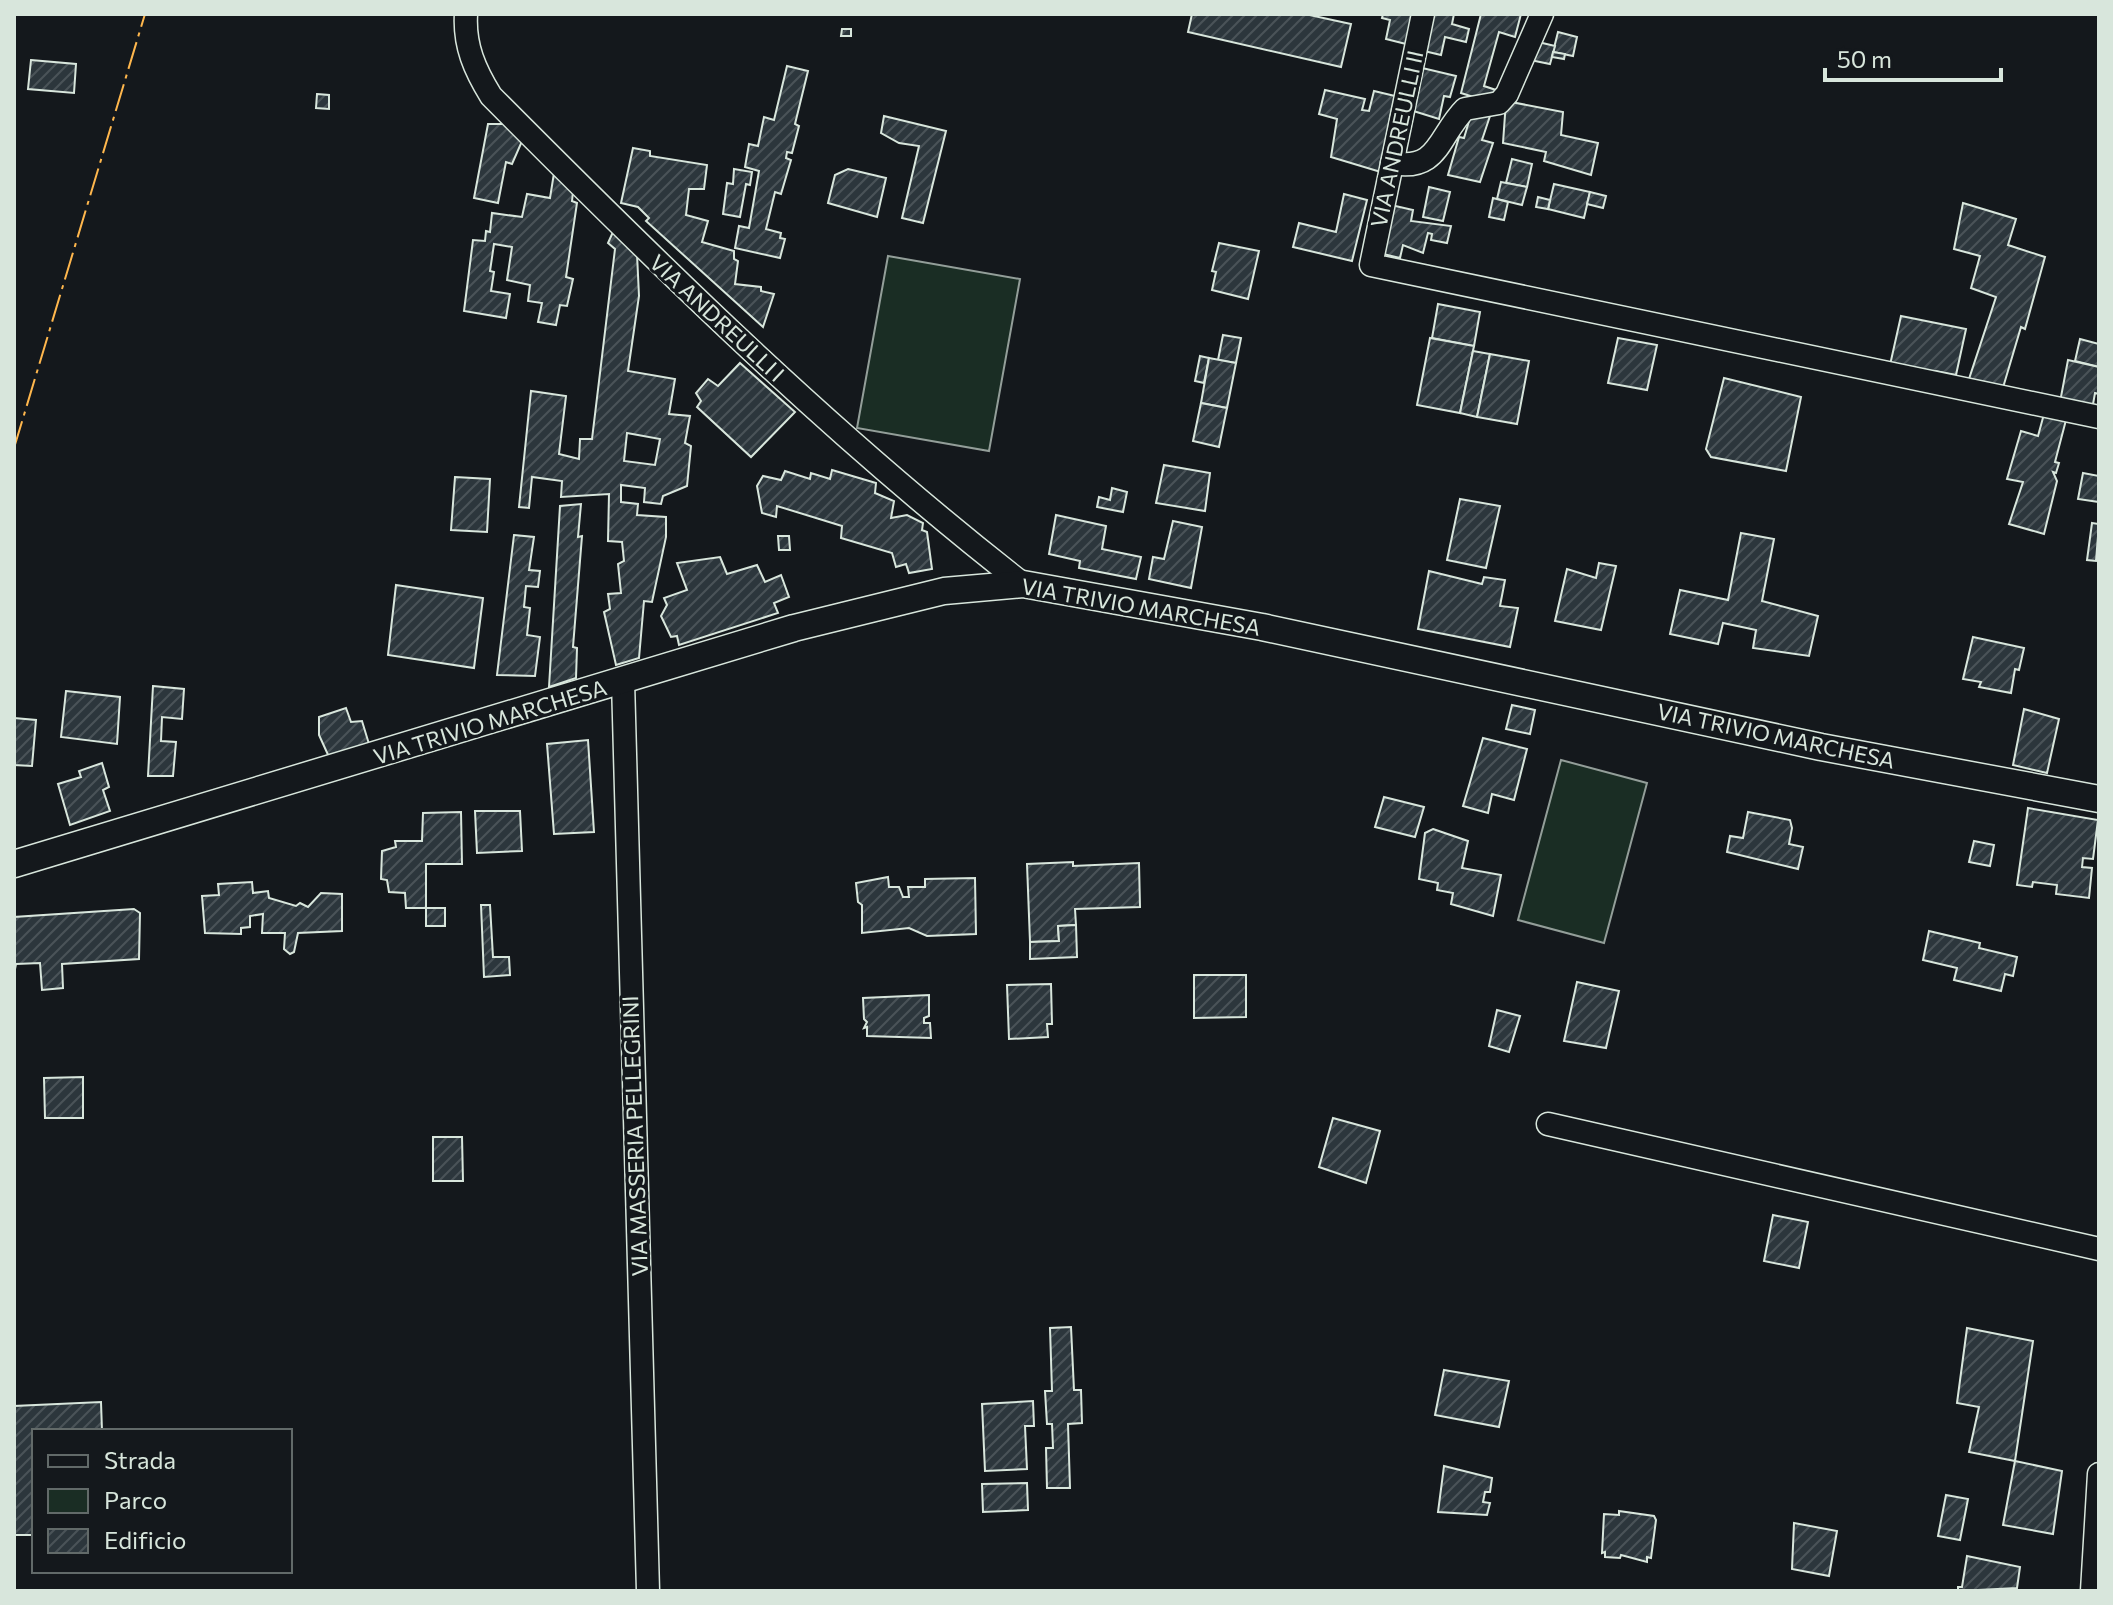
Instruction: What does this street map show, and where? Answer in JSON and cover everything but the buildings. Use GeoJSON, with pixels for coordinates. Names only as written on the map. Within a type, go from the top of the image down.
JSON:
{"type":"FeatureCollection","features":[{"type":"Feature","properties":{"kind":"street","name":"VIA ANDREULLI I"},"geometry":{"type":"LineString","coordinates":[[466,14],[465,32],[474,69],[491,96],[694,299],[945,522],[1023,584]]}},
{"type":"Feature","properties":{"kind":"street","name":"VIA ANDREULLI II"},"geometry":{"type":"LineString","coordinates":[[1423,14],[1371,265],[2099,417]]}},
{"type":"Feature","properties":{"kind":"street"},"geometry":{"type":"LineString","coordinates":[[1392,163],[1409,166],[1431,158],[1465,109],[1499,103],[1507,94],[1542,14]]}},
{"type":"Feature","properties":{"kind":"street","name":"VIA TRIVIO MARCHESA"},"geometry":{"type":"LineString","coordinates":[[14,864],[794,628],[929,595],[1023,584],[1262,627],[1821,747],[2099,799]]}},
{"type":"Feature","properties":{"kind":"street","name":"VIA MASSERIA PELLEGRINI"},"geometry":{"type":"LineString","coordinates":[[623,681],[648,1591]]}},
{"type":"Feature","properties":{"kind":"street"},"geometry":{"type":"LineString","coordinates":[[1548,1124],[2099,1249]]}},
{"type":"Feature","properties":{"kind":"street"},"geometry":{"type":"LineString","coordinates":[[2092,1591],[2099,1474]]}},
{"type":"Feature","properties":{"kind":"green space"},"geometry":{"type":"Polygon","coordinates":[[[888,256],[1020,279],[989,451],[857,428],[888,256]]]}},
{"type":"Feature","properties":{"kind":"green space"},"geometry":{"type":"Polygon","coordinates":[[[1561,760],[1647,783],[1604,943],[1518,920],[1561,760]]]}},
{"type":"Feature","properties":{"kind":"power"},"geometry":{"type":"LineString","coordinates":[[14,448],[145,14]]}}]}
